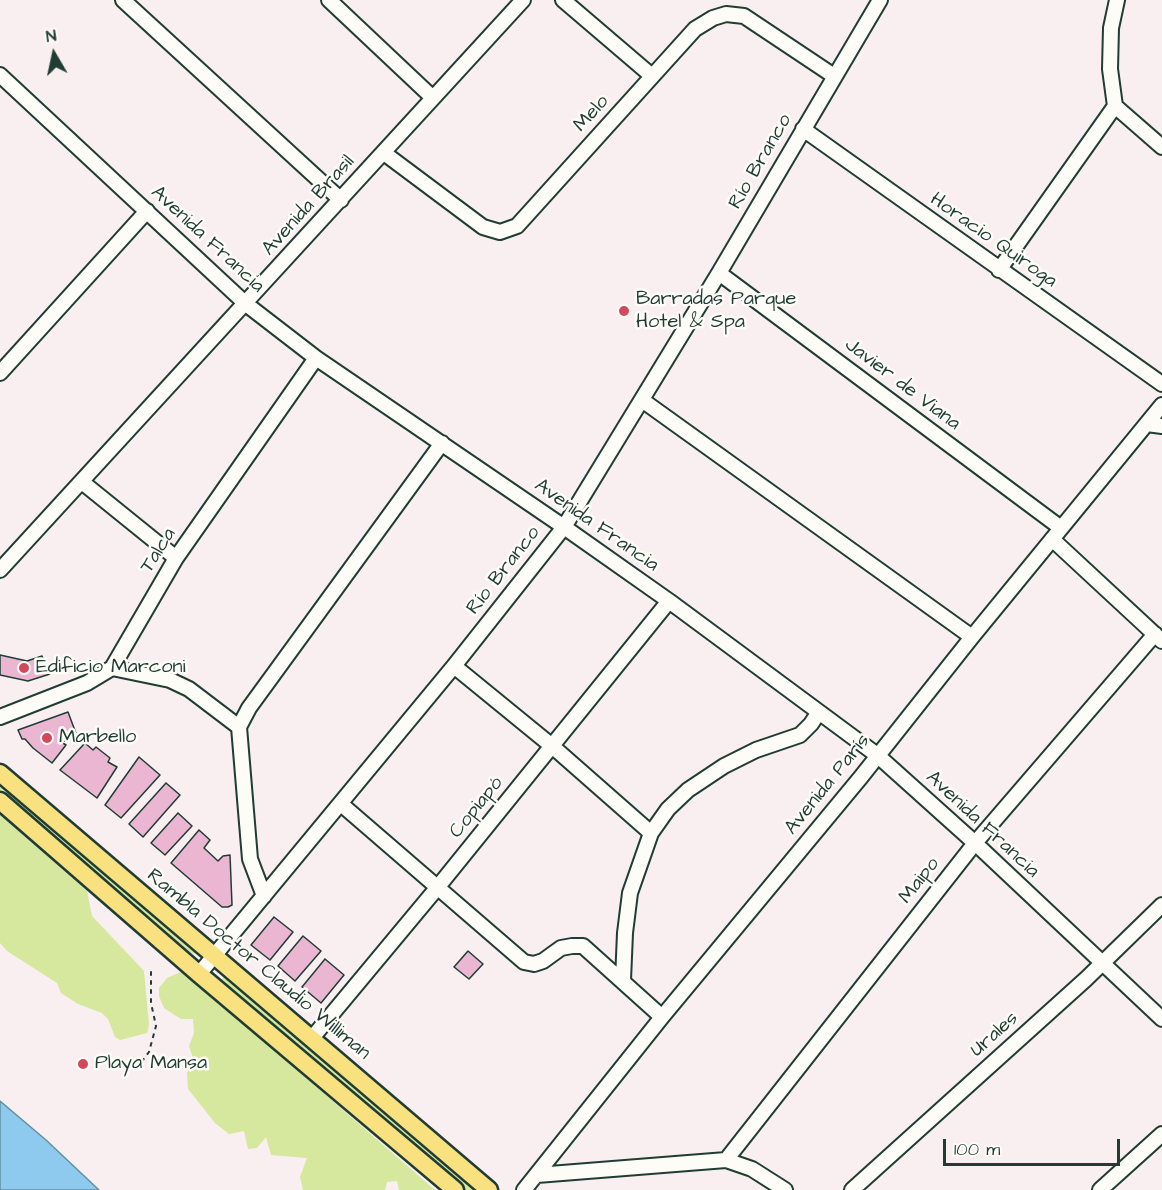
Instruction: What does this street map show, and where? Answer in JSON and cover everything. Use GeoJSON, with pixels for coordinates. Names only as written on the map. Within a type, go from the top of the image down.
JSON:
{"type":"FeatureCollection","features":[{"type":"Feature","properties":{"kind":"main road","name":"Rambla Doctor Claudio Williman"},"geometry":{"type":"LineString","coordinates":[[0,773],[489,1190]]}},
{"type":"Feature","properties":{"kind":"main road"},"geometry":{"type":"LineString","coordinates":[[0,801],[199,974],[455,1190]]}},
{"type":"Feature","properties":{"kind":"street"},"geometry":{"type":"LineString","coordinates":[[123,0],[341,200]]}},
{"type":"Feature","properties":{"kind":"street"},"geometry":{"type":"LineString","coordinates":[[329,0],[433,99]]}},
{"type":"Feature","properties":{"kind":"street","name":"Avenida Brasil"},"geometry":{"type":"LineString","coordinates":[[0,570],[523,0]]}},
{"type":"Feature","properties":{"kind":"street"},"geometry":{"type":"LineString","coordinates":[[563,0],[652,76]]}},
{"type":"Feature","properties":{"kind":"street","name":"Río Branco"},"geometry":{"type":"LineString","coordinates":[[199,974],[454,666],[564,526],[642,400],[880,0]]}},
{"type":"Feature","properties":{"kind":"street"},"geometry":{"type":"LineString","coordinates":[[1117,0],[1112,28],[1110,69],[1116,106],[1162,147]]}},
{"type":"Feature","properties":{"kind":"street","name":"Melo"},"geometry":{"type":"LineString","coordinates":[[384,153],[483,227],[500,232],[517,226],[695,29],[713,18],[726,14],[744,16],[834,76]]}},
{"type":"Feature","properties":{"kind":"street","name":"Avenida Francia"},"geometry":{"type":"LineString","coordinates":[[0,75],[246,304],[316,358],[564,526],[669,601],[877,755],[975,843],[1162,1019]]}},
{"type":"Feature","properties":{"kind":"street"},"geometry":{"type":"LineString","coordinates":[[999,270],[1116,106]]}},
{"type":"Feature","properties":{"kind":"street","name":"Horacio Quiroga"},"geometry":{"type":"LineString","coordinates":[[803,129],[1162,384]]}},
{"type":"Feature","properties":{"kind":"street"},"geometry":{"type":"LineString","coordinates":[[0,373],[147,211]]}},
{"type":"Feature","properties":{"kind":"street","name":"Javier de Viana"},"geometry":{"type":"LineString","coordinates":[[718,273],[1061,528]]}},
{"type":"Feature","properties":{"kind":"street","name":"Talca"},"geometry":{"type":"LineString","coordinates":[[0,717],[87,683],[112,668],[176,558],[316,358]]}},
{"type":"Feature","properties":{"kind":"street"},"geometry":{"type":"LineString","coordinates":[[642,400],[972,637]]}},
{"type":"Feature","properties":{"kind":"street","name":"Avenida París"},"geometry":{"type":"LineString","coordinates":[[524,1190],[662,1017],[1162,405]]}},
{"type":"Feature","properties":{"kind":"street"},"geometry":{"type":"LineString","coordinates":[[1147,424],[1162,426]]}},
{"type":"Feature","properties":{"kind":"street"},"geometry":{"type":"LineString","coordinates":[[264,896],[250,859],[239,727],[249,708],[442,443]]}},
{"type":"Feature","properties":{"kind":"street"},"geometry":{"type":"LineString","coordinates":[[82,482],[176,558]]}},
{"type":"Feature","properties":{"kind":"street"},"geometry":{"type":"LineString","coordinates":[[1052,539],[1158,637]]}},
{"type":"Feature","properties":{"kind":"street","name":"Copiapó"},"geometry":{"type":"LineString","coordinates":[[312,1038],[437,888],[669,601]]}},
{"type":"Feature","properties":{"kind":"street","name":"Maipo"},"geometry":{"type":"LineString","coordinates":[[726,1160],[975,843],[1158,637]]}},
{"type":"Feature","properties":{"kind":"street"},"geometry":{"type":"LineString","coordinates":[[454,666],[552,746],[651,833]]}},
{"type":"Feature","properties":{"kind":"street"},"geometry":{"type":"LineString","coordinates":[[112,668],[170,680],[189,688],[239,727]]}},
{"type":"Feature","properties":{"kind":"street"},"geometry":{"type":"LineString","coordinates":[[623,980],[630,893],[651,833],[668,809],[688,790],[724,766],[756,750],[800,735],[819,712]]}},
{"type":"Feature","properties":{"kind":"street"},"geometry":{"type":"LineString","coordinates":[[341,804],[524,962],[534,964],[543,961],[561,948],[583,946],[662,1017]]}},
{"type":"Feature","properties":{"kind":"street","name":"Urales"},"geometry":{"type":"LineString","coordinates":[[852,1190],[1102,963],[1162,905]]}},
{"type":"Feature","properties":{"kind":"street"},"geometry":{"type":"LineString","coordinates":[[1100,1190],[1162,1134]]}},
{"type":"Feature","properties":{"kind":"street"},"geometry":{"type":"LineString","coordinates":[[537,1175],[726,1160],[752,1169],[785,1190]]}},
{"type":"Feature","properties":{"kind":"path"},"geometry":{"type":"LineString","coordinates":[[136,1069],[149,1052],[156,1026],[151,1003],[151,969]]}},
{"type":"Feature","properties":{"kind":"green space"},"geometry":{"type":"Polygon","coordinates":[[[0,778],[198,951],[197,953],[187,951],[0,790],[0,778]]]}},
{"type":"Feature","properties":{"kind":"green space"},"geometry":{"type":"Polygon","coordinates":[[[0,815],[87,891],[92,916],[144,971],[149,1025],[147,1033],[120,1040],[115,1037],[108,1019],[102,1013],[78,1004],[61,993],[57,983],[7,951],[0,943],[0,815]]]}},
{"type":"Feature","properties":{"kind":"green space"},"geometry":{"type":"Polygon","coordinates":[[[183,971],[435,1190],[399,1190],[397,1181],[387,1182],[385,1190],[303,1190],[300,1177],[307,1158],[271,1155],[266,1137],[257,1148],[248,1149],[244,1131],[229,1134],[215,1123],[188,1089],[187,1073],[193,1058],[189,1046],[194,1033],[193,1019],[181,1019],[164,1008],[159,996],[159,988],[167,978],[183,971]]]}},
{"type":"Feature","properties":{"kind":"green space"},"geometry":{"type":"Polygon","coordinates":[[[225,975],[478,1190],[465,1190],[230,988],[222,979],[225,975]]]}},
{"type":"Feature","properties":{"kind":"water"},"geometry":{"type":"Polygon","coordinates":[[[0,1101],[46,1140],[99,1190],[0,1190],[0,1101]]]}},
{"type":"Feature","properties":{"kind":"building","name":"Edificio Marconi"},"geometry":{"type":"Polygon","coordinates":[[[0,655],[27,661],[42,656],[50,674],[28,681],[0,675],[0,655]]]}},
{"type":"Feature","properties":{"kind":"building","name":"Marbello"},"geometry":{"type":"Polygon","coordinates":[[[68,712],[77,736],[61,742],[66,745],[52,763],[25,739],[22,739],[18,730],[68,712]]]}},
{"type":"Feature","properties":{"kind":"building"},"geometry":{"type":"Polygon","coordinates":[[[85,743],[93,750],[96,747],[110,758],[108,762],[117,767],[97,798],[60,770],[85,743]]]}},
{"type":"Feature","properties":{"kind":"building"},"geometry":{"type":"Polygon","coordinates":[[[139,757],[160,775],[121,818],[105,805],[139,757]]]}},
{"type":"Feature","properties":{"kind":"building"},"geometry":{"type":"Polygon","coordinates":[[[166,783],[180,795],[143,837],[129,824],[166,783]]]}},
{"type":"Feature","properties":{"kind":"building"},"geometry":{"type":"Polygon","coordinates":[[[178,813],[192,826],[165,855],[151,843],[178,813]]]}},
{"type":"Feature","properties":{"kind":"building"},"geometry":{"type":"Polygon","coordinates":[[[199,830],[210,840],[204,848],[218,861],[223,856],[230,855],[232,905],[228,907],[222,907],[171,863],[199,830]]]}},
{"type":"Feature","properties":{"kind":"building"},"geometry":{"type":"Polygon","coordinates":[[[274,917],[293,932],[270,960],[251,945],[274,917]]]}},
{"type":"Feature","properties":{"kind":"building"},"geometry":{"type":"Polygon","coordinates":[[[303,936],[321,951],[295,981],[278,966],[303,936]]]}},
{"type":"Feature","properties":{"kind":"building"},"geometry":{"type":"Polygon","coordinates":[[[468,951],[483,964],[469,979],[454,967],[468,951]]]}},
{"type":"Feature","properties":{"kind":"building"},"geometry":{"type":"Polygon","coordinates":[[[325,959],[344,975],[321,1003],[302,987],[325,959]]]}},
{"type":"Feature","properties":{"kind":"place","name":"Barradas Parque Hotel & Spa"},"geometry":{"type":"Point","coordinates":[624,311]}},
{"type":"Feature","properties":{"kind":"place","name":"Edificio Marconi"},"geometry":{"type":"Point","coordinates":[24,668]}},
{"type":"Feature","properties":{"kind":"place","name":"Marbello"},"geometry":{"type":"Point","coordinates":[47,738]}},
{"type":"Feature","properties":{"kind":"place","name":"Playa Mansa"},"geometry":{"type":"Point","coordinates":[83,1064]}}]}
